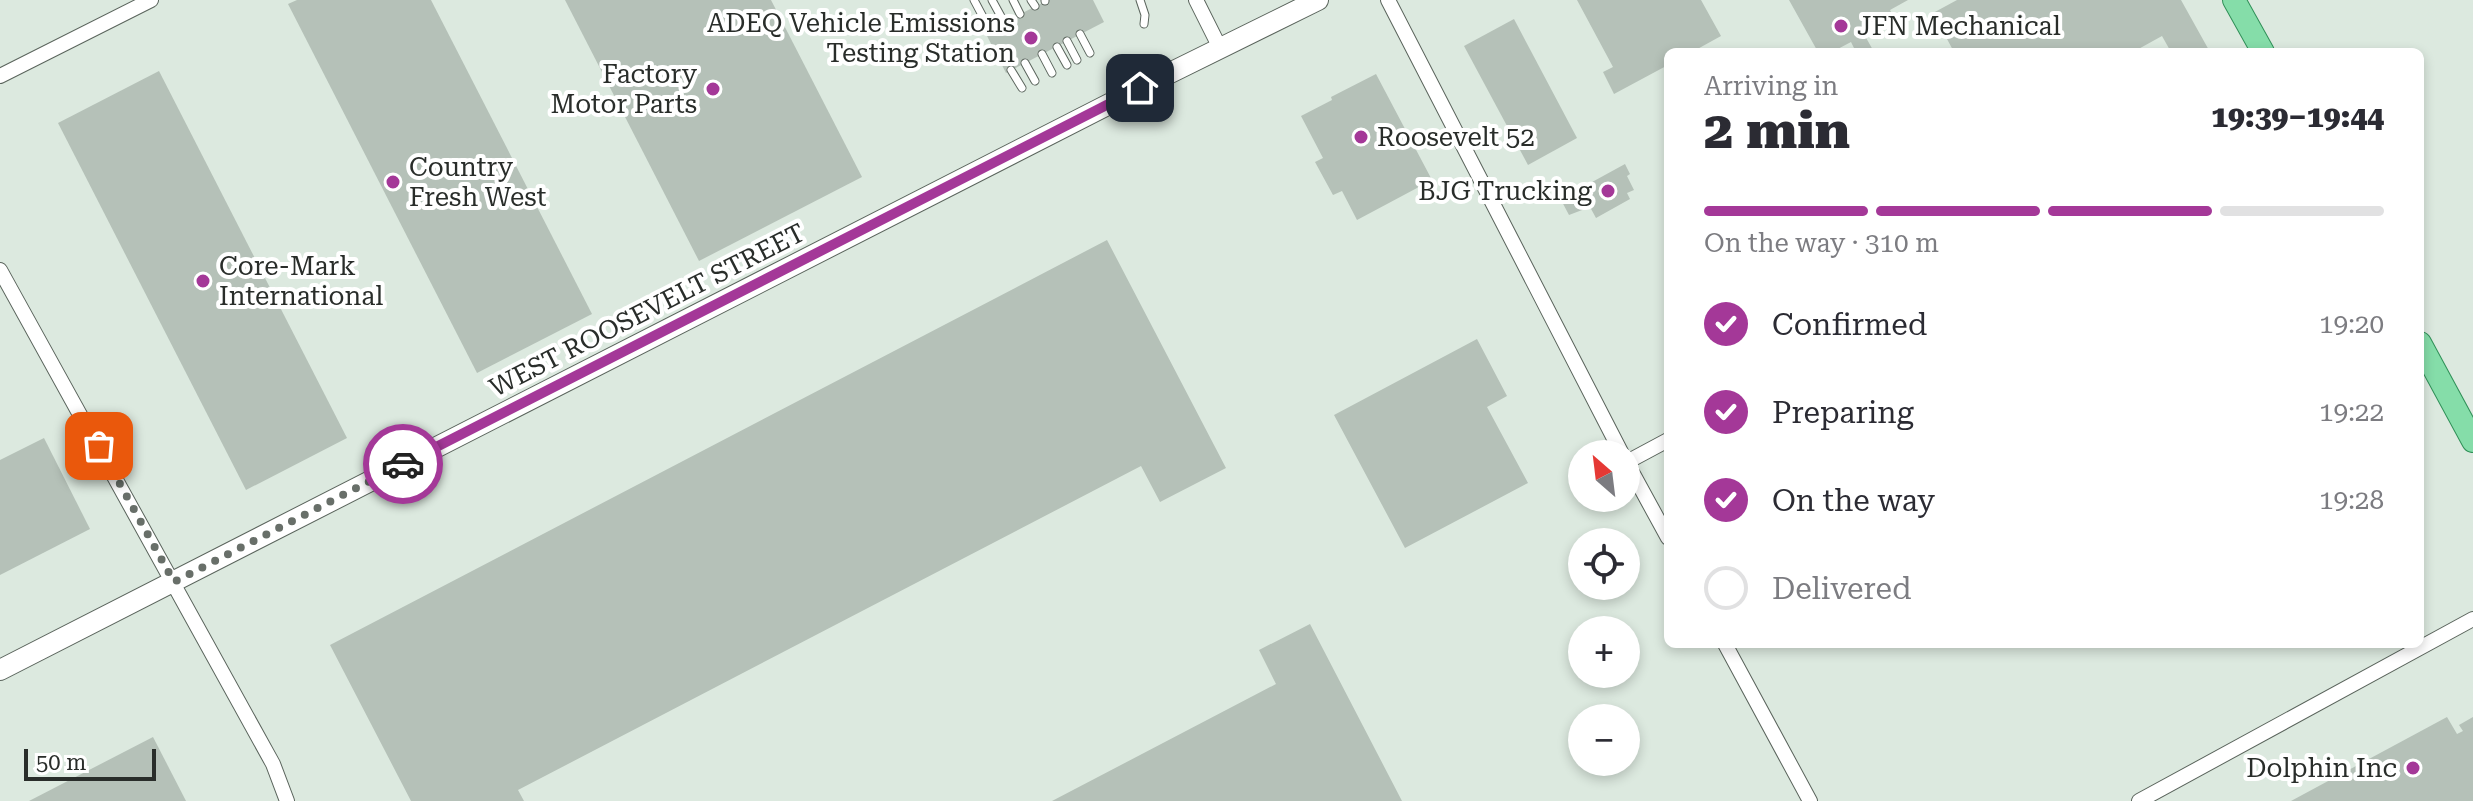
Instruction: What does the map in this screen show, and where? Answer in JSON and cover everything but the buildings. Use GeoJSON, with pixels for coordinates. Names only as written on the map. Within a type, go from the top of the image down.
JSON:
{"type":"FeatureCollection","features":[{"type":"Feature","properties":{"kind":"main road"},"geometry":{"type":"LineString","coordinates":[[2234,0],[2261,48]]}},
{"type":"Feature","properties":{"kind":"main road"},"geometry":{"type":"LineString","coordinates":[[2424,350],[2473,441]]}},
{"type":"Feature","properties":{"kind":"street"},"geometry":{"type":"LineString","coordinates":[[0,76],[151,0]]}},
{"type":"Feature","properties":{"kind":"street"},"geometry":{"type":"LineString","coordinates":[[1196,0],[1220,48]]}},
{"type":"Feature","properties":{"kind":"street","name":"WEST ROOSEVELT STREET"},"geometry":{"type":"LineString","coordinates":[[0,670],[1318,0]]}},
{"type":"Feature","properties":{"kind":"street"},"geometry":{"type":"LineString","coordinates":[[1388,0],[1615,440]]}},
{"type":"Feature","properties":{"kind":"street"},"geometry":{"type":"LineString","coordinates":[[0,270],[273,764],[287,801]]}},
{"type":"Feature","properties":{"kind":"street"},"geometry":{"type":"LineString","coordinates":[[1640,455],[1664,442]]}},
{"type":"Feature","properties":{"kind":"street"},"geometry":{"type":"LineString","coordinates":[[1640,487],[1664,531]]}},
{"type":"Feature","properties":{"kind":"street"},"geometry":{"type":"LineString","coordinates":[[2424,646],[2473,619]]}},
{"type":"Feature","properties":{"kind":"street"},"geometry":{"type":"LineString","coordinates":[[1727,648],[1810,801]]}},
{"type":"Feature","properties":{"kind":"street"},"geometry":{"type":"LineString","coordinates":[[2139,801],[2420,648]]}},
{"type":"Feature","properties":{"kind":"lane"},"geometry":{"type":"LineString","coordinates":[[974,0],[990,30]]}},
{"type":"Feature","properties":{"kind":"lane"},"geometry":{"type":"LineString","coordinates":[[992,0],[1004,22]]}},
{"type":"Feature","properties":{"kind":"lane"},"geometry":{"type":"LineString","coordinates":[[1013,0],[1020,14]]}},
{"type":"Feature","properties":{"kind":"lane"},"geometry":{"type":"LineString","coordinates":[[1140,0],[1145,15],[1144,24]]}},
{"type":"Feature","properties":{"kind":"lane"},"geometry":{"type":"LineString","coordinates":[[1080,34],[1090,53]]}},
{"type":"Feature","properties":{"kind":"lane"},"geometry":{"type":"LineString","coordinates":[[1067,41],[1077,60]]}},
{"type":"Feature","properties":{"kind":"lane"},"geometry":{"type":"LineString","coordinates":[[1057,47],[1067,65]]}},
{"type":"Feature","properties":{"kind":"lane"},"geometry":{"type":"LineString","coordinates":[[1042,54],[1052,73]]}},
{"type":"Feature","properties":{"kind":"lane"},"geometry":{"type":"LineString","coordinates":[[1025,63],[1035,81]]}},
{"type":"Feature","properties":{"kind":"lane"},"geometry":{"type":"LineString","coordinates":[[1011,70],[1022,88]]}},
{"type":"Feature","properties":{"kind":"way so far"},"geometry":{"type":"LineString","coordinates":[[99,446],[174,582],[403,464]]}},
{"type":"Feature","properties":{"kind":"place","name":"JFN Mechanical"},"geometry":{"type":"Point","coordinates":[1841,26]}},
{"type":"Feature","properties":{"kind":"place","name":"ADEQ Vehicle Emissions Testing Station"},"geometry":{"type":"Point","coordinates":[1031,38]}},
{"type":"Feature","properties":{"kind":"place","name":"Factory Motor Parts"},"geometry":{"type":"Point","coordinates":[713,89]}},
{"type":"Feature","properties":{"kind":"place","name":"Roosevelt 52"},"geometry":{"type":"Point","coordinates":[1361,137]}},
{"type":"Feature","properties":{"kind":"place","name":"Country Fresh West"},"geometry":{"type":"Point","coordinates":[393,182]}},
{"type":"Feature","properties":{"kind":"place","name":"BJG Trucking"},"geometry":{"type":"Point","coordinates":[1608,191]}},
{"type":"Feature","properties":{"kind":"place","name":"Core-Mark International"},"geometry":{"type":"Point","coordinates":[203,281]}},
{"type":"Feature","properties":{"kind":"place","name":"Dolphin Inc"},"geometry":{"type":"Point","coordinates":[2413,768]}},
{"type":"Feature","properties":{"kind":"route"},"geometry":{"type":"LineString","coordinates":[[403,464],[1140,88]]}}]}
